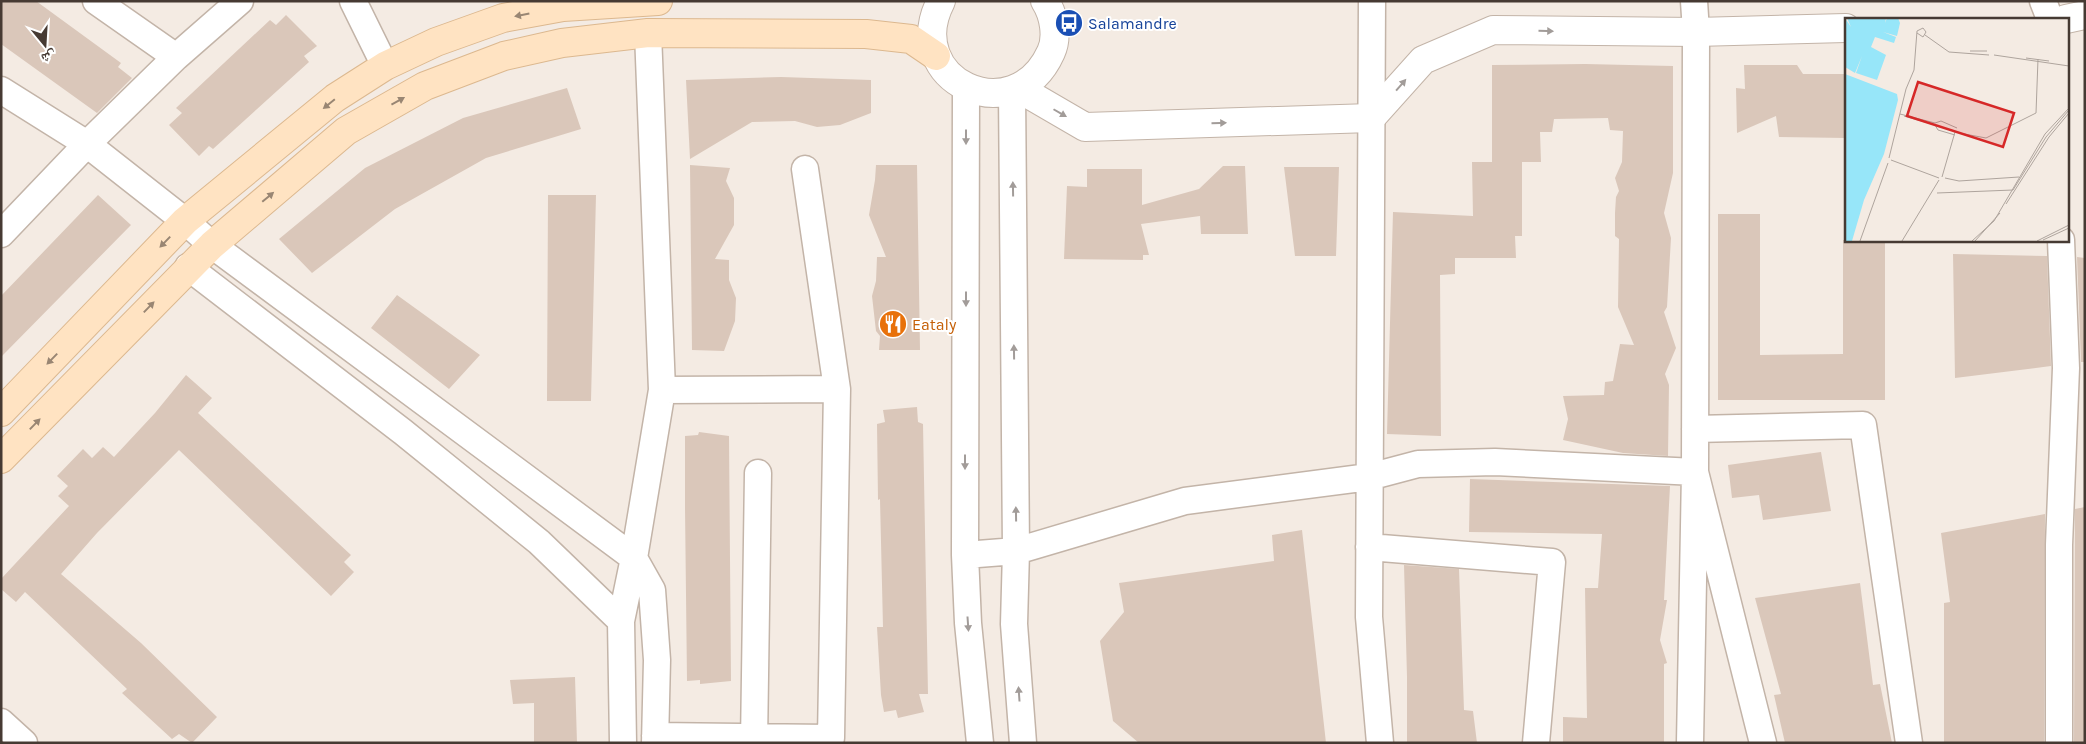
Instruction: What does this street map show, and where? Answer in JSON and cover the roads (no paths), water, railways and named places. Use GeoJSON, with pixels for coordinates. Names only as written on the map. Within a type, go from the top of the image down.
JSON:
{"type":"FeatureCollection","features":[{"type":"Feature","properties":{"kind":"main road"},"geometry":{"type":"LineString","coordinates":[[1,412],[185,221],[335,98],[385,66],[436,42],[503,18],[563,7],[658,1]]}},
{"type":"Feature","properties":{"kind":"main road"},"geometry":{"type":"LineString","coordinates":[[1,459],[212,244],[346,131],[425,86],[504,56],[562,44],[648,33],[866,34],[911,38],[936,56]]}},
{"type":"Feature","properties":{"kind":"street"},"geometry":{"type":"LineString","coordinates":[[96,1],[176,57]]}},
{"type":"Feature","properties":{"kind":"street"},"geometry":{"type":"LineString","coordinates":[[353,1],[385,66]]}},
{"type":"Feature","properties":{"kind":"street"},"geometry":{"type":"LineString","coordinates":[[941,1],[934,15],[931,36],[936,56],[947,74],[966,88],[989,94],[1015,90],[1030,81],[1044,66],[1052,48],[1054,28],[1050,8],[1045,1]]}},
{"type":"Feature","properties":{"kind":"street"},"geometry":{"type":"LineString","coordinates":[[1372,1],[1369,547],[1370,617],[1380,743]]}},
{"type":"Feature","properties":{"kind":"street"},"geometry":{"type":"LineString","coordinates":[[1690,743],[1695,472],[1696,32],[1694,1]]}},
{"type":"Feature","properties":{"kind":"street"},"geometry":{"type":"LineString","coordinates":[[2043,1],[2050,18]]}},
{"type":"Feature","properties":{"kind":"street"},"geometry":{"type":"LineString","coordinates":[[1,234],[87,144],[176,57],[235,3]]}},
{"type":"Feature","properties":{"kind":"street"},"geometry":{"type":"LineString","coordinates":[[2068,19],[2085,15]]}},
{"type":"Feature","properties":{"kind":"street"},"geometry":{"type":"LineString","coordinates":[[1015,90],[1085,127],[1371,118],[1423,60],[1493,30],[1696,32],[1845,28]]}},
{"type":"Feature","properties":{"kind":"street"},"geometry":{"type":"LineString","coordinates":[[623,743],[621,621],[634,558],[662,390],[648,33]]}},
{"type":"Feature","properties":{"kind":"street"},"geometry":{"type":"LineString","coordinates":[[966,88],[965,555],[968,623],[980,743]]}},
{"type":"Feature","properties":{"kind":"street"},"geometry":{"type":"LineString","coordinates":[[1,90],[87,144],[212,244],[634,558],[652,590],[657,660],[655,739],[754,740],[831,738],[837,389],[806,169]]}},
{"type":"Feature","properties":{"kind":"street"},"geometry":{"type":"LineString","coordinates":[[1015,90],[1016,551],[1014,624],[1023,743]]}},
{"type":"Feature","properties":{"kind":"street"},"geometry":{"type":"LineString","coordinates":[[2059,743],[2059,545],[2066,368],[2061,241]]}},
{"type":"Feature","properties":{"kind":"street"},"geometry":{"type":"LineString","coordinates":[[188,267],[396,426],[539,542],[621,621]]}},
{"type":"Feature","properties":{"kind":"street"},"geometry":{"type":"LineString","coordinates":[[662,390],[837,389]]}},
{"type":"Feature","properties":{"kind":"street"},"geometry":{"type":"LineString","coordinates":[[1695,429],[1863,425],[1909,743]]}},
{"type":"Feature","properties":{"kind":"street"},"geometry":{"type":"LineString","coordinates":[[965,555],[1016,551],[1185,501],[1369,477],[1418,464],[1495,462],[1695,472]]}},
{"type":"Feature","properties":{"kind":"street"},"geometry":{"type":"LineString","coordinates":[[1695,472],[1763,743]]}},
{"type":"Feature","properties":{"kind":"street"},"geometry":{"type":"LineString","coordinates":[[754,740],[758,473]]}},
{"type":"Feature","properties":{"kind":"street"},"geometry":{"type":"LineString","coordinates":[[1369,547],[1552,562],[1536,743]]}},
{"type":"Feature","properties":{"kind":"street"},"geometry":{"type":"LineString","coordinates":[[1,722],[24,743]]}},
{"type":"Feature","properties":{"kind":"place","name":"Salamandre"},"geometry":{"type":"Point","coordinates":[1069,23]}},
{"type":"Feature","properties":{"kind":"place","name":"Eataly"},"geometry":{"type":"Point","coordinates":[893,324]}}]}
